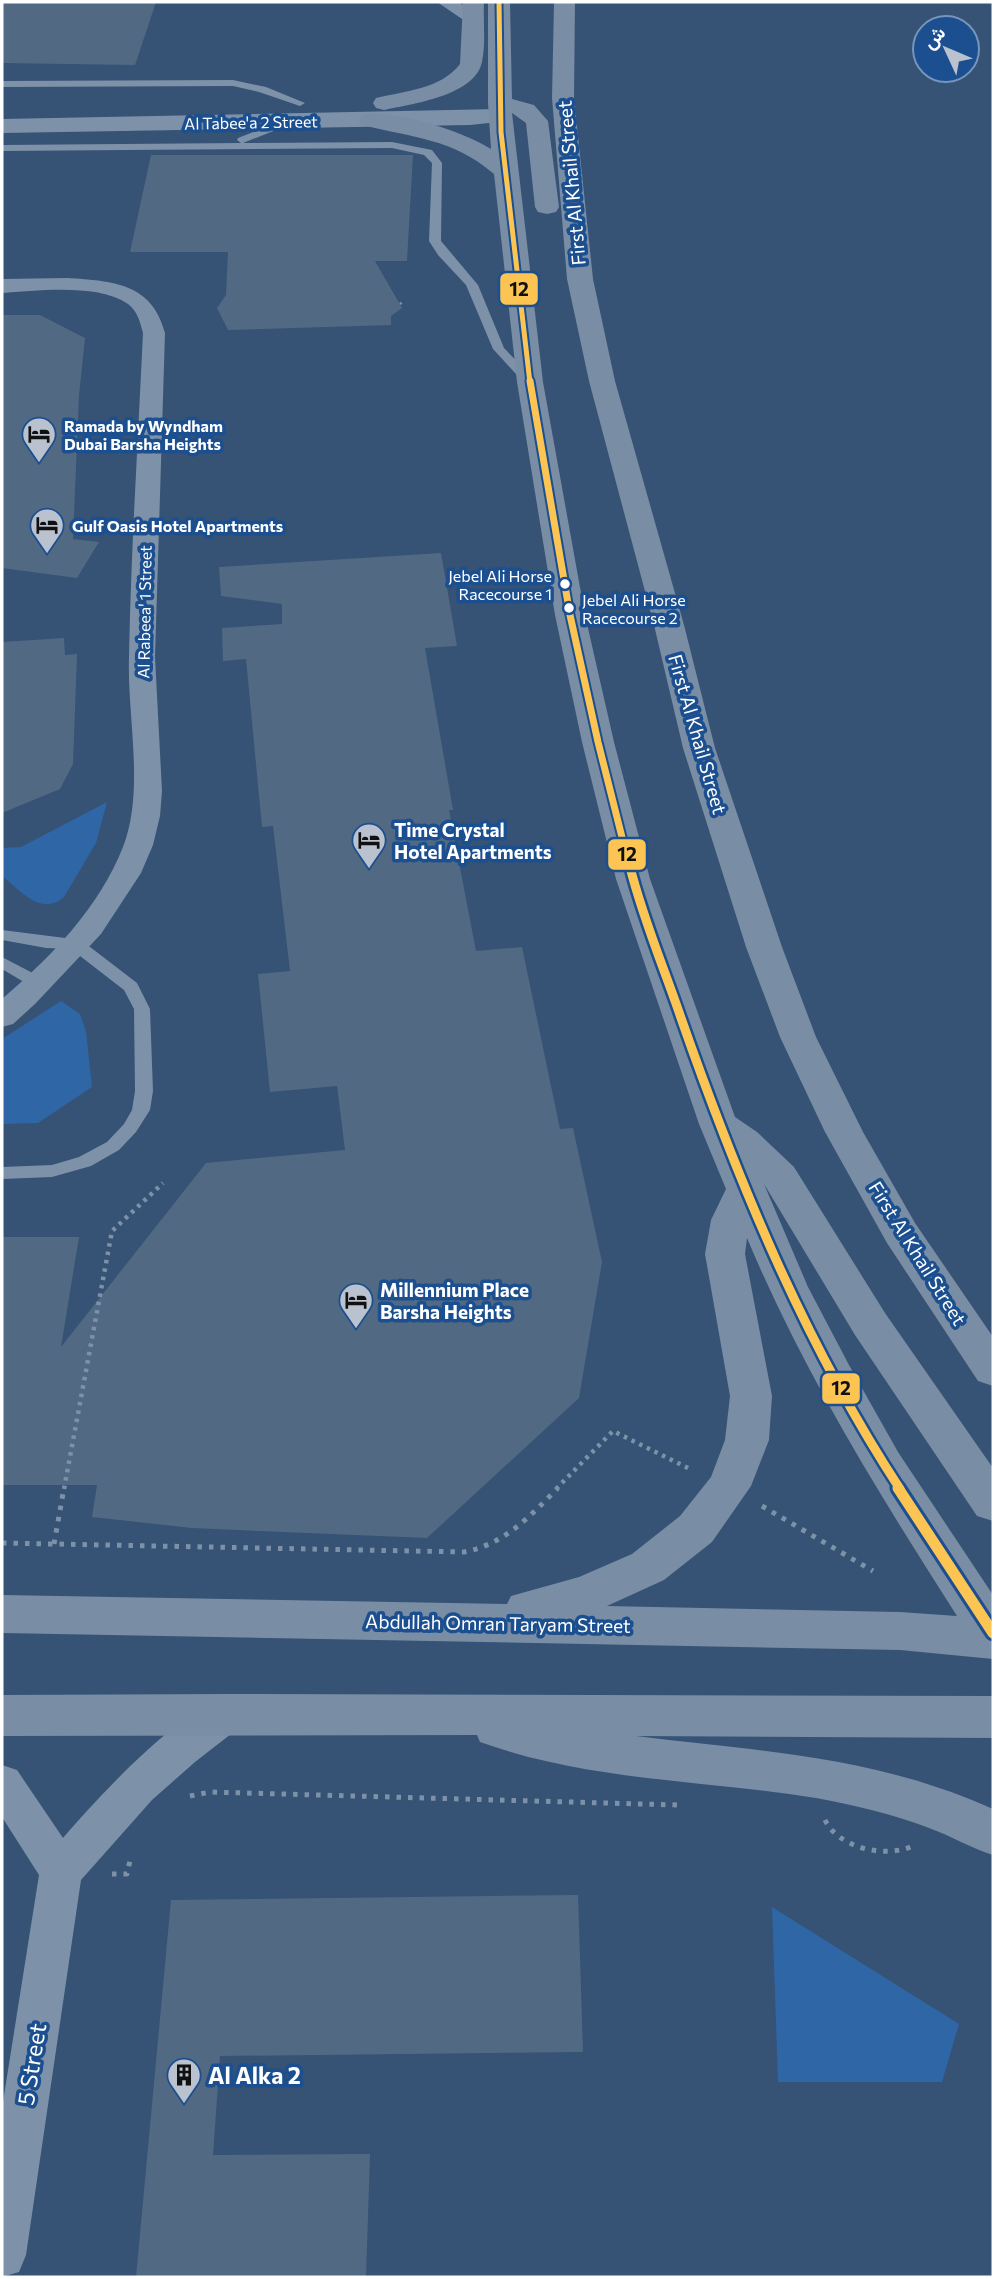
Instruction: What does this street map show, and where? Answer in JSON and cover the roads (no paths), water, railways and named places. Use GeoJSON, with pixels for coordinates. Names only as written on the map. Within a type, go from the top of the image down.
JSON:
{"type":"FeatureCollection","features":[{"type":"Feature","properties":{"kind":"main road","name":"First Al Khail Street"},"geometry":{"type":"LineString","coordinates":[[499,2],[580,279],[601,381],[669,625],[699,748],[764,947],[798,1037],[844,1132],[901,1233],[993,1370]]}},
{"type":"Feature","properties":{"kind":"main road","name":"First Al Khail Street"},"geometry":{"type":"LineString","coordinates":[[564,2],[505,172],[530,382],[570,615],[598,742],[633,879],[718,1124],[788,1287],[832,1373],[890,1474],[993,1633]]}},
{"type":"Feature","properties":{"kind":"main road"},"geometry":{"type":"LineString","coordinates":[[377,111],[446,86],[466,72],[471,64],[473,9]]}},
{"type":"Feature","properties":{"kind":"main road"},"geometry":{"type":"LineString","coordinates":[[539,139],[532,130],[523,126],[510,127],[529,103],[537,121],[553,240],[580,279]]}},
{"type":"Feature","properties":{"kind":"main road"},"geometry":{"type":"LineString","coordinates":[[377,111],[414,127],[453,138],[484,153],[505,172]]}},
{"type":"Feature","properties":{"kind":"main road"},"geometry":{"type":"LineString","coordinates":[[718,1124],[743,1142],[780,1177],[877,1335],[993,1503]]}},
{"type":"Feature","properties":{"kind":"main road"},"geometry":{"type":"LineString","coordinates":[[481,1622],[588,1594],[648,1567],[696,1529],[729,1486],[747,1440],[751,1396],[725,1254],[726,1231],[733,1210],[745,1190]]}},
{"type":"Feature","properties":{"kind":"main road","name":"Abdullah Omran Taryam Street"},"geometry":{"type":"LineString","coordinates":[[2,1614],[900,1631],[993,1639]]}},
{"type":"Feature","properties":{"kind":"main road"},"geometry":{"type":"LineString","coordinates":[[900,1631],[993,1653]]}},
{"type":"Feature","properties":{"kind":"main road"},"geometry":{"type":"LineString","coordinates":[[2,1716],[226,1714],[993,1717]]}},
{"type":"Feature","properties":{"kind":"main road"},"geometry":{"type":"LineString","coordinates":[[462,1715],[546,1742],[591,1752],[817,1777],[901,1797],[993,1833]]}},
{"type":"Feature","properties":{"kind":"street"},"geometry":{"type":"LineString","coordinates":[[446,2],[473,9]]}},
{"type":"Feature","properties":{"kind":"street","name":"Al Tabee'a 2 Street"},"geometry":{"type":"LineString","coordinates":[[2,103],[293,112]]}},
{"type":"Feature","properties":{"kind":"street","name":"Al Tabee'a 2 Street"},"geometry":{"type":"LineString","coordinates":[[2,127],[529,103]]}},
{"type":"Feature","properties":{"kind":"street","name":"Al Rabeea' 1 Street"},"geometry":{"type":"LineString","coordinates":[[2,286],[66,284],[100,287],[137,301],[150,314],[154,323],[142,673],[148,788],[146,816],[127,872],[75,944],[40,984],[2,1016]]}},
{"type":"Feature","properties":{"kind":"street","name":"5 Street"},"geometry":{"type":"LineString","coordinates":[[2,2255],[61,1874],[97,1827],[137,1785],[180,1746],[226,1714]]}},
{"type":"Feature","properties":{"kind":"street"},"geometry":{"type":"LineString","coordinates":[[2,1783],[35,1829],[61,1874]]}},
{"type":"Feature","properties":{"kind":"lane"},"geometry":{"type":"LineString","coordinates":[[2,84],[233,83],[262,89],[293,112],[257,136],[218,146]]}},
{"type":"Feature","properties":{"kind":"lane"},"geometry":{"type":"LineString","coordinates":[[2,148],[392,145],[428,152],[437,163],[434,235],[438,247],[472,285],[499,349],[530,382]]}},
{"type":"Feature","properties":{"kind":"lane"},"geometry":{"type":"LineString","coordinates":[[2,935],[46,943],[75,944],[122,978],[138,998],[142,1009],[144,1063],[141,1110],[130,1128],[113,1146],[85,1161],[52,1171],[2,1173]]}},
{"type":"Feature","properties":{"kind":"lane"},"geometry":{"type":"LineString","coordinates":[[2,962],[40,984]]}},
{"type":"Feature","properties":{"kind":"place","name":"Ramada by Wyndham Dubai Barsha Heights"},"geometry":{"type":"Point","coordinates":[39,464]}},
{"type":"Feature","properties":{"kind":"place","name":"Gulf Oasis Hotel Apartments"},"geometry":{"type":"Point","coordinates":[47,555]}},
{"type":"Feature","properties":{"kind":"place","name":"Jebel Ali Horse Racecourse 1"},"geometry":{"type":"Point","coordinates":[565,584]}},
{"type":"Feature","properties":{"kind":"place","name":"Jebel Ali Horse Racecourse 2"},"geometry":{"type":"Point","coordinates":[569,608]}},
{"type":"Feature","properties":{"kind":"place","name":"Time Crystal Hotel Apartments"},"geometry":{"type":"Point","coordinates":[369,870]}},
{"type":"Feature","properties":{"kind":"place","name":"Millennium Place Barsha Heights"},"geometry":{"type":"Point","coordinates":[356,1330]}},
{"type":"Feature","properties":{"kind":"place","name":"Al Alka 2"},"geometry":{"type":"Point","coordinates":[184,2105]}}]}
